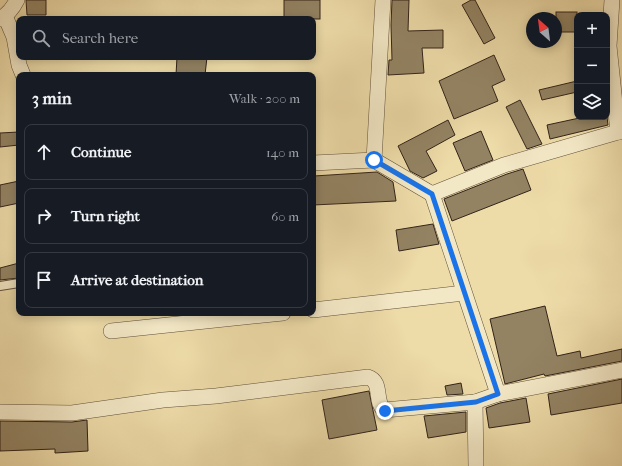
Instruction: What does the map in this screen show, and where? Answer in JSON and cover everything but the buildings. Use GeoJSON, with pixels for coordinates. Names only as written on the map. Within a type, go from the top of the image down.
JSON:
{"type":"FeatureCollection","features":[{"type":"Feature","properties":{"kind":"street"},"geometry":{"type":"LineString","coordinates":[[16,48],[14,37],[2,17],[12,8],[17,0]]}},
{"type":"Feature","properties":{"kind":"street"},"geometry":{"type":"LineString","coordinates":[[374,160],[383,0]]}},
{"type":"Feature","properties":{"kind":"street"},"geometry":{"type":"LineString","coordinates":[[432,194],[504,165],[620,132],[609,46],[612,0]]}},
{"type":"Feature","properties":{"kind":"street"},"geometry":{"type":"LineString","coordinates":[[18,60],[22,72]]}},
{"type":"Feature","properties":{"kind":"street"},"geometry":{"type":"LineString","coordinates":[[316,163],[374,160],[432,194],[498,394]]}},
{"type":"Feature","properties":{"kind":"street"},"geometry":{"type":"LineString","coordinates":[[316,310],[464,293]]}},
{"type":"Feature","properties":{"kind":"street"},"geometry":{"type":"LineString","coordinates":[[111,331],[254,316]]}},
{"type":"Feature","properties":{"kind":"street"},"geometry":{"type":"LineString","coordinates":[[0,412],[72,413],[163,400],[216,396],[368,377],[372,378],[376,383],[380,405],[384,410],[476,402],[498,394],[622,370]]}},
{"type":"Feature","properties":{"kind":"street"},"geometry":{"type":"LineString","coordinates":[[476,402],[476,466]]}},
{"type":"Feature","properties":{"kind":"lane"},"geometry":{"type":"LineString","coordinates":[[0,286],[16,283]]}},
{"type":"Feature","properties":{"kind":"route"},"geometry":{"type":"LineString","coordinates":[[374,160],[432,194],[498,394],[476,402],[385,411]]}}]}
